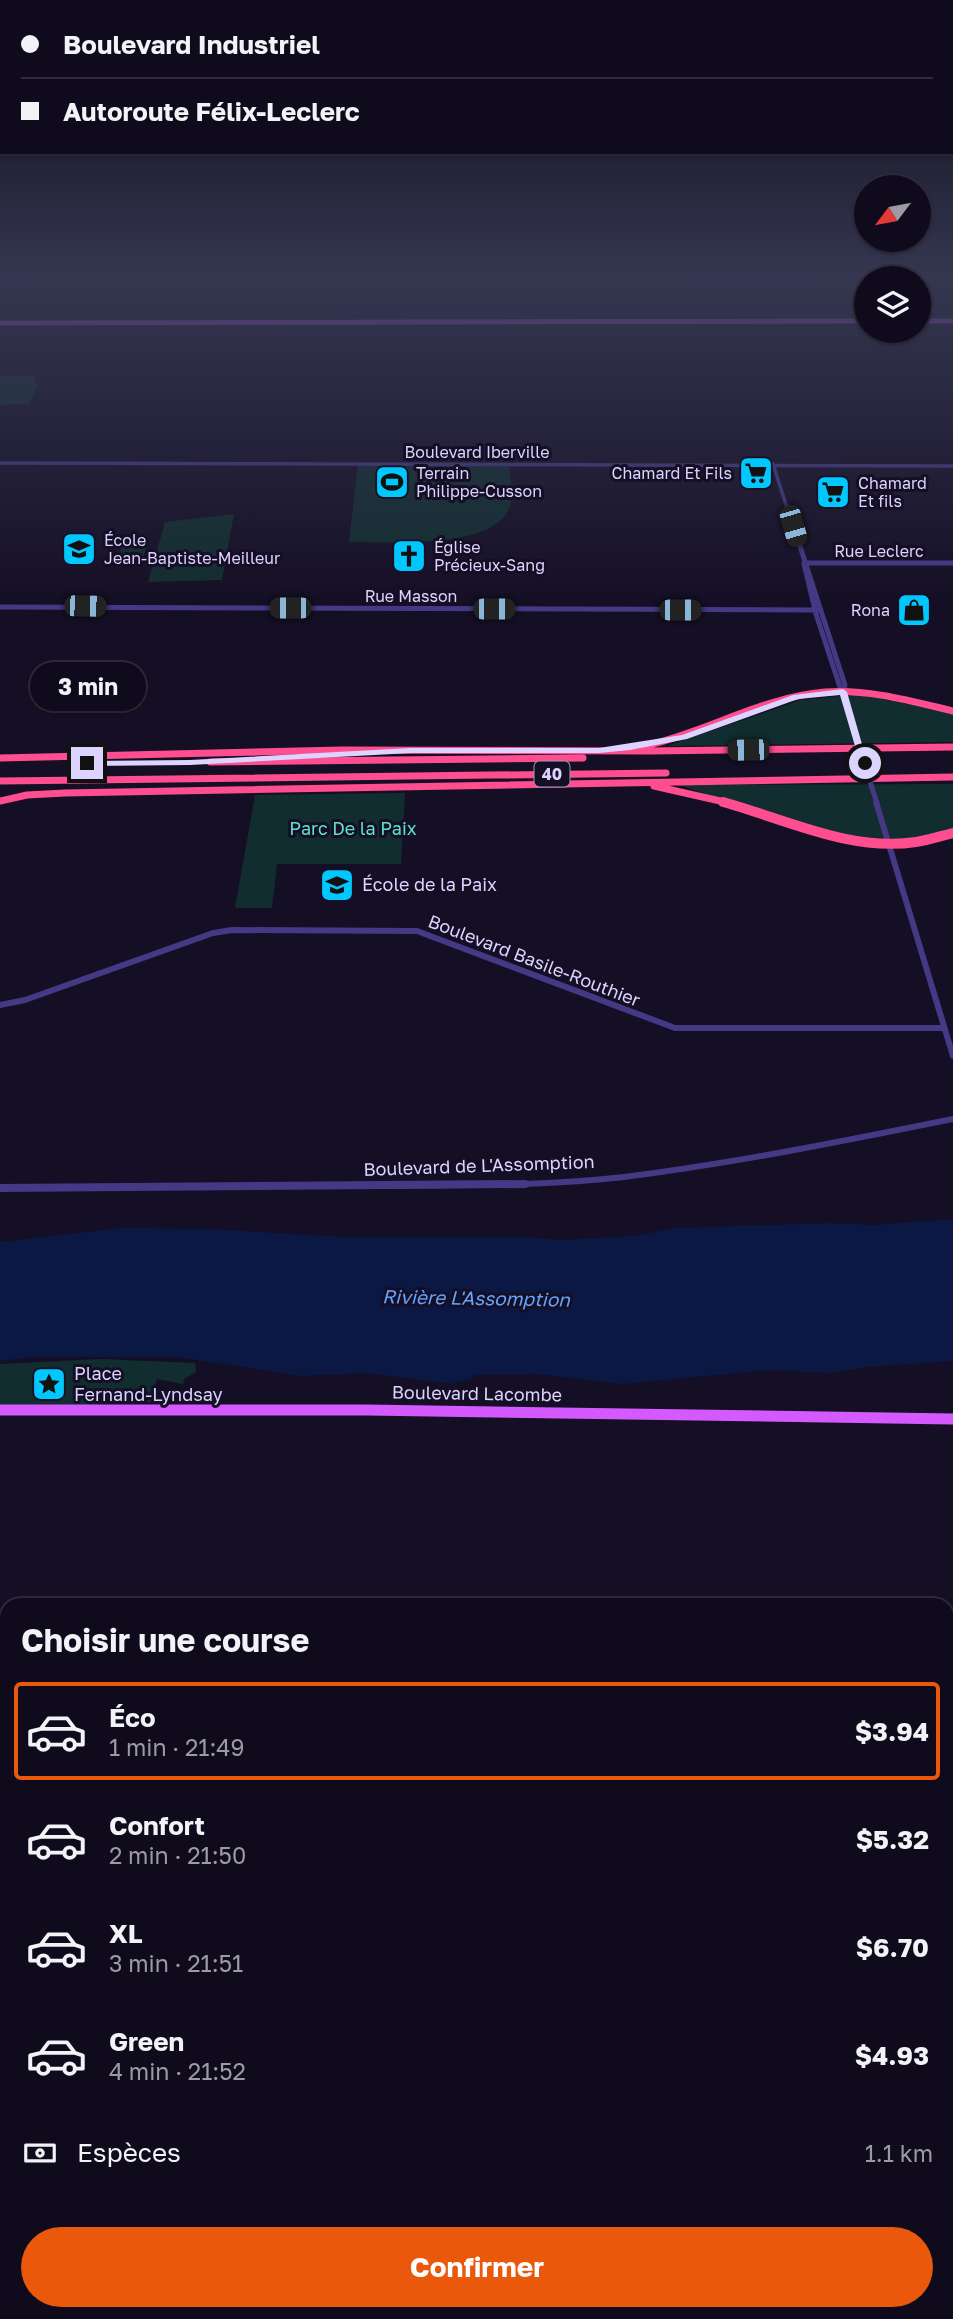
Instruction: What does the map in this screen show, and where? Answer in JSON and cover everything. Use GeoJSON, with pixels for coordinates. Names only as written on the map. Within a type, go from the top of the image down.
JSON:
{"type":"FeatureCollection","features":[{"type":"Feature","properties":{"kind":"highway"},"geometry":{"type":"LineString","coordinates":[[599,751],[673,740],[796,696],[843,692],[890,696],[953,711]]}},
{"type":"Feature","properties":{"kind":"highway"},"geometry":{"type":"LineString","coordinates":[[0,758],[411,751],[953,747]]}},
{"type":"Feature","properties":{"kind":"highway"},"geometry":{"type":"LineString","coordinates":[[190,762],[411,751]]}},
{"type":"Feature","properties":{"kind":"highway","name":"40"},"geometry":{"type":"LineString","coordinates":[[0,764],[953,754]]}},
{"type":"Feature","properties":{"kind":"highway","name":"40"},"geometry":{"type":"LineString","coordinates":[[0,780],[953,770]]}},
{"type":"Feature","properties":{"kind":"highway"},"geometry":{"type":"LineString","coordinates":[[0,801],[56,793],[953,777]]}},
{"type":"Feature","properties":{"kind":"highway"},"geometry":{"type":"LineString","coordinates":[[150,779],[343,789]]}},
{"type":"Feature","properties":{"kind":"highway"},"geometry":{"type":"LineString","coordinates":[[609,784],[680,790],[856,841],[923,841],[953,833]]}},
{"type":"Feature","properties":{"kind":"main road","name":"Boulevard Lacombe"},"geometry":{"type":"LineString","coordinates":[[0,1410],[367,1410],[953,1419]]}},
{"type":"Feature","properties":{"kind":"street","name":"Boulevard Iberville"},"geometry":{"type":"LineString","coordinates":[[0,461],[953,465]]}},
{"type":"Feature","properties":{"kind":"street"},"geometry":{"type":"LineString","coordinates":[[774,465],[838,686],[843,692],[953,1056]]}},
{"type":"Feature","properties":{"kind":"street","name":"Rue Leclerc"},"geometry":{"type":"LineString","coordinates":[[804,563],[953,564]]}},
{"type":"Feature","properties":{"kind":"street","name":"Rue Masson"},"geometry":{"type":"LineString","coordinates":[[0,607],[818,610]]}},
{"type":"Feature","properties":{"kind":"street","name":"Boulevard Basile-Routhier"},"geometry":{"type":"LineString","coordinates":[[0,1005],[25,1000],[213,933],[232,930],[405,929],[675,1028],[944,1028]]}},
{"type":"Feature","properties":{"kind":"street","name":"Boulevard de L'Assomption"},"geometry":{"type":"LineString","coordinates":[[0,1188],[511,1185],[622,1177],[800,1151],[953,1119]]}},
{"type":"Feature","properties":{"kind":"green space"},"geometry":{"type":"Polygon","coordinates":[[[0,386],[37,386],[29,404],[0,405],[0,386]]]}},
{"type":"Feature","properties":{"kind":"green space"},"geometry":{"type":"Polygon","coordinates":[[[358,464],[509,465],[509,508],[499,522],[482,531],[461,537],[437,541],[349,542],[358,464]]]}},
{"type":"Feature","properties":{"kind":"green space"},"geometry":{"type":"Polygon","coordinates":[[[234,514],[222,580],[148,582],[165,522],[234,514]]]}},
{"type":"Feature","properties":{"kind":"green space"},"geometry":{"type":"Polygon","coordinates":[[[122,546],[147,546],[140,566],[114,566],[122,546]]]}},
{"type":"Feature","properties":{"kind":"green space"},"geometry":{"type":"Polygon","coordinates":[[[858,694],[953,713],[953,742],[667,746],[801,700],[858,694]]]}},
{"type":"Feature","properties":{"kind":"green space"},"geometry":{"type":"Polygon","coordinates":[[[953,784],[953,828],[920,836],[885,838],[814,828],[679,785],[953,784]]]}},
{"type":"Feature","properties":{"kind":"green space","name":"Parc De la Paix"},"geometry":{"type":"Polygon","coordinates":[[[405,793],[401,864],[277,864],[272,908],[235,908],[255,795],[405,793]]]}},
{"type":"Feature","properties":{"kind":"green space","name":"Place Fernand-Lyndsay"},"geometry":{"type":"Polygon","coordinates":[[[100,1359],[195,1363],[196,1372],[184,1379],[183,1384],[157,1379],[153,1389],[155,1402],[98,1404],[97,1409],[0,1410],[0,1364],[100,1359]]]}},
{"type":"Feature","properties":{"kind":"water","name":"Rivière L'Assomption"},"geometry":{"type":"Polygon","coordinates":[[[953,1219],[953,1361],[866,1367],[830,1373],[769,1370],[622,1384],[538,1374],[475,1375],[452,1384],[366,1373],[301,1376],[177,1357],[32,1357],[0,1361],[0,1242],[120,1228],[209,1229],[346,1237],[529,1237],[560,1240],[633,1236],[676,1228],[829,1223],[875,1225],[953,1219]]]}},
{"type":"Feature","properties":{"kind":"place","name":"Chamard Et Fils"},"geometry":{"type":"Point","coordinates":[756,473]}},
{"type":"Feature","properties":{"kind":"place","name":"Terrain Philippe-Cusson"},"geometry":{"type":"Point","coordinates":[392,482]}},
{"type":"Feature","properties":{"kind":"place","name":"Chamard Et fils"},"geometry":{"type":"Point","coordinates":[833,492]}},
{"type":"Feature","properties":{"kind":"place","name":"École Jean-Baptiste-Meilleur"},"geometry":{"type":"Point","coordinates":[79,549]}},
{"type":"Feature","properties":{"kind":"place","name":"Église Précieux-Sang"},"geometry":{"type":"Point","coordinates":[409,556]}},
{"type":"Feature","properties":{"kind":"place","name":"Rona"},"geometry":{"type":"Point","coordinates":[914,610]}},
{"type":"Feature","properties":{"kind":"place","name":"École de la Paix"},"geometry":{"type":"Point","coordinates":[337,885]}},
{"type":"Feature","properties":{"kind":"place","name":"Place Fernand-Lyndsay"},"geometry":{"type":"Point","coordinates":[49,1384]}},
{"type":"Feature","properties":{"kind":"route"},"geometry":{"type":"LineString","coordinates":[[87,763],[190,762],[411,751],[599,751],[667,742],[796,696],[843,692],[865,763]]}}]}
